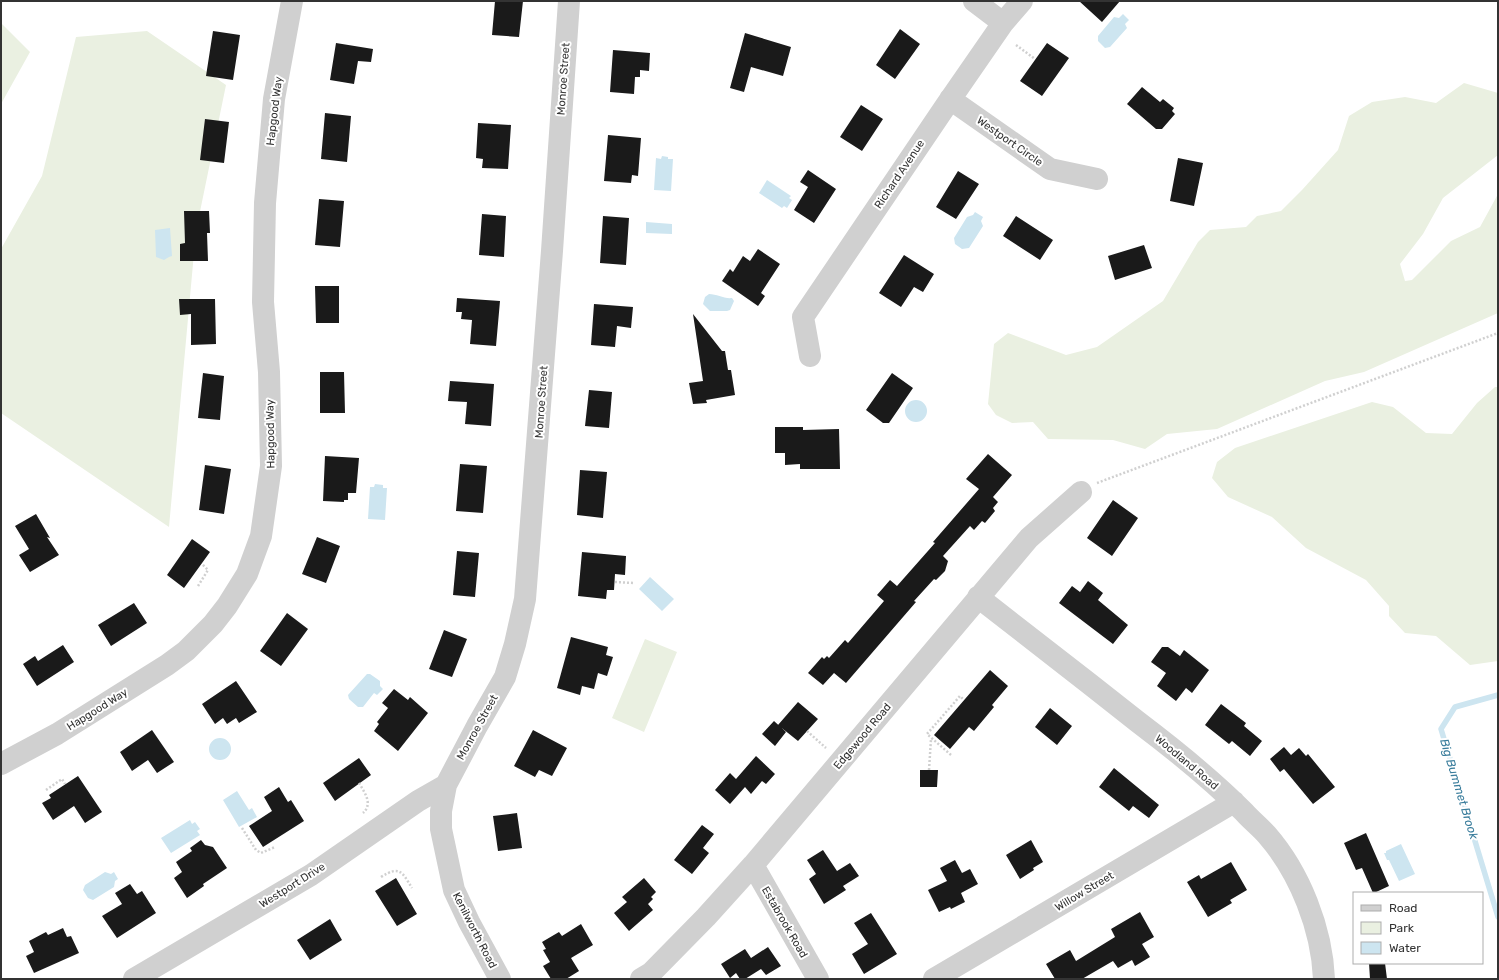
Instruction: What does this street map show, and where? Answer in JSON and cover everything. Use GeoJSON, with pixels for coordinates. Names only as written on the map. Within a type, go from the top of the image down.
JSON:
{"type":"FeatureCollection","features":[{"type":"Feature","properties":{"kind":"street","name":"Hapgood Way"},"geometry":{"type":"LineString","coordinates":[[1,764],[57,734],[186,651],[213,624],[228,606],[247,574],[261,536],[271,466],[269,372],[263,302],[265,203],[274,99],[292,1]]}},
{"type":"Feature","properties":{"kind":"street","name":"Monroe Street"},"geometry":{"type":"LineString","coordinates":[[446,785],[505,677],[515,644],[525,599],[552,257],[569,1]]}},
{"type":"Feature","properties":{"kind":"street"},"geometry":{"type":"LineString","coordinates":[[974,1],[1003,22]]}},
{"type":"Feature","properties":{"kind":"street","name":"Richard Avenue"},"geometry":{"type":"LineString","coordinates":[[810,356],[804,317],[1003,22],[1022,1]]}},
{"type":"Feature","properties":{"kind":"street","name":"Westport Circle"},"geometry":{"type":"LineString","coordinates":[[950,99],[1050,169],[1097,179]]}},
{"type":"Feature","properties":{"kind":"street","name":"Edgewood Road"},"geometry":{"type":"LineString","coordinates":[[641,979],[650,973],[706,916],[753,865],[1029,538],[1081,492]]}},
{"type":"Feature","properties":{"kind":"street","name":"Woodland Road"},"geometry":{"type":"LineString","coordinates":[[978,597],[1188,760],[1234,802],[1267,835],[1287,862],[1303,892],[1314,925],[1324,979]]}},
{"type":"Feature","properties":{"kind":"street","name":"Westport Drive"},"geometry":{"type":"LineString","coordinates":[[134,979],[311,875],[418,801],[446,785]]}},
{"type":"Feature","properties":{"kind":"street","name":"Kenilworth Road"},"geometry":{"type":"LineString","coordinates":[[446,785],[440,811],[441,830],[454,890],[468,922],[500,979]]}},
{"type":"Feature","properties":{"kind":"street","name":"Willow Street"},"geometry":{"type":"LineString","coordinates":[[934,979],[1234,802]]}},
{"type":"Feature","properties":{"kind":"street","name":"Estabrook Road"},"geometry":{"type":"LineString","coordinates":[[753,865],[818,979]]}},
{"type":"Feature","properties":{"kind":"path"},"geometry":{"type":"LineString","coordinates":[[1016,45],[1035,59]]}},
{"type":"Feature","properties":{"kind":"path"},"geometry":{"type":"LineString","coordinates":[[1081,492],[1096,484],[1498,333]]}},
{"type":"Feature","properties":{"kind":"path"},"geometry":{"type":"LineString","coordinates":[[198,586],[208,570],[202,564]]}},
{"type":"Feature","properties":{"kind":"path"},"geometry":{"type":"LineString","coordinates":[[615,582],[634,583]]}},
{"type":"Feature","properties":{"kind":"path"},"geometry":{"type":"LineString","coordinates":[[951,754],[927,734],[960,696],[964,700]]}},
{"type":"Feature","properties":{"kind":"path"},"geometry":{"type":"LineString","coordinates":[[806,731],[841,760]]}},
{"type":"Feature","properties":{"kind":"path"},"geometry":{"type":"LineString","coordinates":[[929,770],[931,738]]}},
{"type":"Feature","properties":{"kind":"path"},"geometry":{"type":"LineString","coordinates":[[46,790],[62,779],[66,784]]}},
{"type":"Feature","properties":{"kind":"path"},"geometry":{"type":"LineString","coordinates":[[358,817],[367,809],[368,802],[366,794],[360,783]]}},
{"type":"Feature","properties":{"kind":"path"},"geometry":{"type":"LineString","coordinates":[[242,828],[256,850],[261,853],[275,847]]}},
{"type":"Feature","properties":{"kind":"path"},"geometry":{"type":"LineString","coordinates":[[381,877],[391,870],[397,870],[402,873],[412,888]]}},
{"type":"Feature","properties":{"kind":"green space"},"geometry":{"type":"Polygon","coordinates":[[[1,23],[30,52],[1,104],[1,23]]]}},
{"type":"Feature","properties":{"kind":"green space"},"geometry":{"type":"Polygon","coordinates":[[[147,31],[226,85],[196,231],[169,527],[1,413],[1,249],[42,176],[76,37],[147,31]]]}},
{"type":"Feature","properties":{"kind":"green space"},"geometry":{"type":"Polygon","coordinates":[[[1464,83],[1498,93],[1498,155],[1443,198],[1423,234],[1400,264],[1405,281],[1412,280],[1451,241],[1480,227],[1498,194],[1498,313],[1364,372],[1325,381],[1217,429],[1167,434],[1145,449],[1113,440],[1048,439],[1033,422],[1012,423],[996,415],[988,404],[994,344],[1008,333],[1066,355],[1097,347],[1163,301],[1198,242],[1210,230],[1246,227],[1257,216],[1281,211],[1338,150],[1349,116],[1372,102],[1405,97],[1436,103],[1464,83]]]}},
{"type":"Feature","properties":{"kind":"green space"},"geometry":{"type":"Polygon","coordinates":[[[1495,387],[1498,387],[1498,661],[1470,665],[1436,636],[1405,633],[1389,616],[1389,606],[1366,580],[1306,548],[1272,517],[1228,497],[1212,478],[1217,462],[1235,448],[1372,402],[1393,407],[1426,433],[1452,434],[1477,403],[1495,387]]]}},
{"type":"Feature","properties":{"kind":"green space"},"geometry":{"type":"Polygon","coordinates":[[[645,639],[677,652],[644,732],[612,718],[645,639]]]}},
{"type":"Feature","properties":{"kind":"water"},"geometry":{"type":"Polygon","coordinates":[[[1123,14],[1129,20],[1125,24],[1127,28],[1110,47],[1105,48],[1098,41],[1098,36],[1114,17],[1119,18],[1123,14]]]}},
{"type":"Feature","properties":{"kind":"water"},"geometry":{"type":"Polygon","coordinates":[[[662,156],[668,157],[668,159],[673,159],[671,191],[654,190],[656,158],[661,159],[662,156]]]}},
{"type":"Feature","properties":{"kind":"water"},"geometry":{"type":"Polygon","coordinates":[[[767,180],[791,196],[789,198],[792,200],[787,208],[784,206],[782,208],[759,193],[767,180]]]}},
{"type":"Feature","properties":{"kind":"water"},"geometry":{"type":"Polygon","coordinates":[[[975,212],[983,217],[981,221],[983,226],[969,248],[962,249],[955,244],[954,238],[967,217],[973,215],[975,212]]]}},
{"type":"Feature","properties":{"kind":"water"},"geometry":{"type":"Polygon","coordinates":[[[646,222],[672,224],[672,234],[646,233],[646,222]]]}},
{"type":"Feature","properties":{"kind":"water"},"geometry":{"type":"Polygon","coordinates":[[[170,228],[172,256],[164,260],[156,257],[155,230],[170,228]]]}},
{"type":"Feature","properties":{"kind":"water"},"geometry":{"type":"Polygon","coordinates":[[[709,294],[732,298],[734,301],[730,310],[710,311],[703,304],[705,297],[709,294]]]}},
{"type":"Feature","properties":{"kind":"water"},"geometry":{"type":"Polygon","coordinates":[[[912,400],[920,400],[927,407],[927,415],[920,422],[912,422],[905,415],[905,407],[912,400]]]}},
{"type":"Feature","properties":{"kind":"water"},"geometry":{"type":"Polygon","coordinates":[[[375,484],[383,485],[383,488],[387,488],[385,520],[368,519],[370,487],[374,487],[375,484]]]}},
{"type":"Feature","properties":{"kind":"water"},"geometry":{"type":"Polygon","coordinates":[[[650,577],[674,599],[662,611],[639,589],[650,577]]]}},
{"type":"Feature","properties":{"kind":"water"},"geometry":{"type":"Polygon","coordinates":[[[367,674],[370,674],[380,681],[380,686],[383,689],[377,695],[374,693],[363,707],[358,707],[349,699],[348,695],[367,674]]]}},
{"type":"Feature","properties":{"kind":"water"},"geometry":{"type":"Polygon","coordinates":[[[220,738],[228,741],[231,749],[228,757],[220,760],[212,757],[209,749],[212,741],[220,738]]]}},
{"type":"Feature","properties":{"kind":"water"},"geometry":{"type":"Polygon","coordinates":[[[237,791],[249,810],[252,808],[257,817],[239,827],[223,800],[237,791]]]}},
{"type":"Feature","properties":{"kind":"water"},"geometry":{"type":"Polygon","coordinates":[[[190,820],[192,824],[195,822],[200,829],[197,831],[200,835],[171,853],[161,838],[190,820]]]}},
{"type":"Feature","properties":{"kind":"water"},"geometry":{"type":"Polygon","coordinates":[[[1401,844],[1415,874],[1399,881],[1384,853],[1401,844]]]}},
{"type":"Feature","properties":{"kind":"water"},"geometry":{"type":"Polygon","coordinates":[[[105,872],[111,874],[114,872],[118,879],[115,881],[114,887],[93,900],[88,898],[83,890],[85,885],[105,872]]]}},
{"type":"Feature","properties":{"kind":"building"},"geometry":{"type":"Polygon","coordinates":[[[495,1],[523,1],[519,37],[492,35],[495,1]]]}},
{"type":"Feature","properties":{"kind":"building"},"geometry":{"type":"Polygon","coordinates":[[[1079,1],[1120,1],[1102,22],[1079,1]]]}},
{"type":"Feature","properties":{"kind":"building"},"geometry":{"type":"Polygon","coordinates":[[[900,29],[920,44],[895,79],[876,65],[900,29]]]}},
{"type":"Feature","properties":{"kind":"building"},"geometry":{"type":"Polygon","coordinates":[[[213,31],[240,35],[233,80],[206,76],[213,31]]]}},
{"type":"Feature","properties":{"kind":"building"},"geometry":{"type":"Polygon","coordinates":[[[745,33],[791,47],[783,76],[751,67],[744,92],[730,88],[745,33]]]}},
{"type":"Feature","properties":{"kind":"building"},"geometry":{"type":"Polygon","coordinates":[[[336,43],[373,49],[371,62],[358,61],[354,84],[330,80],[336,43]]]}},
{"type":"Feature","properties":{"kind":"building"},"geometry":{"type":"Polygon","coordinates":[[[1047,43],[1069,58],[1042,96],[1020,81],[1047,43]]]}},
{"type":"Feature","properties":{"kind":"building"},"geometry":{"type":"Polygon","coordinates":[[[613,50],[650,53],[649,71],[640,70],[640,77],[635,77],[634,94],[610,92],[613,50]]]}},
{"type":"Feature","properties":{"kind":"building"},"geometry":{"type":"Polygon","coordinates":[[[1142,87],[1160,102],[1163,99],[1174,108],[1172,111],[1175,114],[1162,129],[1156,129],[1127,104],[1142,87]]]}},
{"type":"Feature","properties":{"kind":"building"},"geometry":{"type":"Polygon","coordinates":[[[861,105],[883,119],[862,151],[840,137],[861,105]]]}},
{"type":"Feature","properties":{"kind":"building"},"geometry":{"type":"Polygon","coordinates":[[[325,113],[351,116],[347,162],[321,159],[325,113]]]}},
{"type":"Feature","properties":{"kind":"building"},"geometry":{"type":"Polygon","coordinates":[[[205,119],[229,122],[224,163],[200,160],[205,119]]]}},
{"type":"Feature","properties":{"kind":"building"},"geometry":{"type":"Polygon","coordinates":[[[478,123],[511,125],[508,169],[482,168],[483,159],[476,158],[478,123]]]}},
{"type":"Feature","properties":{"kind":"building"},"geometry":{"type":"Polygon","coordinates":[[[608,135],[641,138],[638,176],[632,175],[631,183],[604,181],[608,135]]]}},
{"type":"Feature","properties":{"kind":"building"},"geometry":{"type":"Polygon","coordinates":[[[1178,158],[1203,163],[1194,206],[1170,201],[1178,158]]]}},
{"type":"Feature","properties":{"kind":"building"},"geometry":{"type":"Polygon","coordinates":[[[808,170],[836,189],[814,223],[794,210],[808,187],[800,182],[808,170]]]}},
{"type":"Feature","properties":{"kind":"building"},"geometry":{"type":"Polygon","coordinates":[[[958,171],[979,184],[956,219],[936,207],[958,171]]]}},
{"type":"Feature","properties":{"kind":"building"},"geometry":{"type":"Polygon","coordinates":[[[319,199],[344,201],[340,247],[315,245],[319,199]]]}},
{"type":"Feature","properties":{"kind":"building"},"geometry":{"type":"Polygon","coordinates":[[[184,211],[209,211],[210,233],[207,233],[208,261],[180,261],[180,244],[185,243],[184,211]]]}},
{"type":"Feature","properties":{"kind":"building"},"geometry":{"type":"Polygon","coordinates":[[[482,214],[506,216],[504,257],[479,255],[482,214]]]}},
{"type":"Feature","properties":{"kind":"building"},"geometry":{"type":"Polygon","coordinates":[[[603,216],[629,218],[626,265],[600,263],[603,216]]]}},
{"type":"Feature","properties":{"kind":"building"},"geometry":{"type":"Polygon","coordinates":[[[1016,216],[1053,240],[1040,260],[1003,236],[1016,216]]]}},
{"type":"Feature","properties":{"kind":"building"},"geometry":{"type":"Polygon","coordinates":[[[1144,245],[1152,268],[1115,280],[1108,256],[1144,245]]]}},
{"type":"Feature","properties":{"kind":"building"},"geometry":{"type":"Polygon","coordinates":[[[758,249],[780,264],[761,293],[765,296],[758,306],[722,281],[730,269],[733,272],[743,256],[750,261],[758,249]]]}},
{"type":"Feature","properties":{"kind":"building"},"geometry":{"type":"Polygon","coordinates":[[[904,255],[934,274],[923,292],[914,287],[901,307],[879,293],[904,255]]]}},
{"type":"Feature","properties":{"kind":"building"},"geometry":{"type":"Polygon","coordinates":[[[315,286],[339,286],[339,323],[316,323],[315,286]]]}},
{"type":"Feature","properties":{"kind":"building"},"geometry":{"type":"Polygon","coordinates":[[[457,298],[500,301],[496,346],[470,344],[472,320],[461,319],[462,312],[456,312],[457,298]]]}},
{"type":"Feature","properties":{"kind":"building"},"geometry":{"type":"Polygon","coordinates":[[[179,299],[215,299],[216,344],[191,345],[191,314],[180,315],[179,299]]]}},
{"type":"Feature","properties":{"kind":"building"},"geometry":{"type":"Polygon","coordinates":[[[594,304],[633,307],[631,328],[617,326],[615,347],[591,345],[594,304]]]}},
{"type":"Feature","properties":{"kind":"building"},"geometry":{"type":"Polygon","coordinates":[[[693,314],[722,351],[725,351],[728,370],[731,370],[735,395],[706,400],[707,403],[693,404],[689,383],[703,381],[693,314]]]}},
{"type":"Feature","properties":{"kind":"building"},"geometry":{"type":"Polygon","coordinates":[[[320,372],[344,372],[345,413],[320,413],[320,372]]]}},
{"type":"Feature","properties":{"kind":"building"},"geometry":{"type":"Polygon","coordinates":[[[203,373],[224,376],[220,420],[198,418],[203,373]]]}},
{"type":"Feature","properties":{"kind":"building"},"geometry":{"type":"Polygon","coordinates":[[[892,373],[913,388],[889,423],[883,423],[866,410],[892,373]]]}},
{"type":"Feature","properties":{"kind":"building"},"geometry":{"type":"Polygon","coordinates":[[[450,381],[494,384],[491,426],[465,424],[467,402],[448,401],[450,381]]]}},
{"type":"Feature","properties":{"kind":"building"},"geometry":{"type":"Polygon","coordinates":[[[589,390],[612,392],[609,428],[585,426],[589,390]]]}},
{"type":"Feature","properties":{"kind":"building"},"geometry":{"type":"Polygon","coordinates":[[[775,427],[803,427],[803,430],[839,429],[840,469],[800,469],[800,464],[785,465],[785,453],[775,453],[775,427]]]}},
{"type":"Feature","properties":{"kind":"building"},"geometry":{"type":"Polygon","coordinates":[[[988,454],[1012,475],[993,497],[998,502],[993,508],[995,511],[985,523],[982,521],[974,530],[970,526],[943,556],[948,561],[945,571],[936,580],[934,579],[914,601],[916,602],[846,683],[834,673],[823,685],[808,673],[822,657],[824,659],[827,656],[829,658],[845,640],[848,643],[884,601],[877,595],[890,580],[897,586],[935,543],[933,542],[979,489],[966,479],[988,454]]]}},
{"type":"Feature","properties":{"kind":"building"},"geometry":{"type":"Polygon","coordinates":[[[325,456],[359,458],[356,493],[348,493],[348,500],[344,500],[344,502],[323,501],[325,456]]]}},
{"type":"Feature","properties":{"kind":"building"},"geometry":{"type":"Polygon","coordinates":[[[460,464],[487,466],[483,513],[456,511],[460,464]]]}},
{"type":"Feature","properties":{"kind":"building"},"geometry":{"type":"Polygon","coordinates":[[[205,465],[231,469],[224,514],[199,510],[205,465]]]}},
{"type":"Feature","properties":{"kind":"building"},"geometry":{"type":"Polygon","coordinates":[[[580,470],[607,472],[603,518],[577,515],[580,470]]]}},
{"type":"Feature","properties":{"kind":"building"},"geometry":{"type":"Polygon","coordinates":[[[1113,500],[1138,518],[1112,556],[1087,538],[1113,500]]]}},
{"type":"Feature","properties":{"kind":"building"},"geometry":{"type":"Polygon","coordinates":[[[36,514],[50,538],[47,537],[59,555],[30,572],[19,555],[29,549],[15,526],[36,514]]]}},
{"type":"Feature","properties":{"kind":"building"},"geometry":{"type":"Polygon","coordinates":[[[317,537],[340,546],[326,583],[302,574],[317,537]]]}},
{"type":"Feature","properties":{"kind":"building"},"geometry":{"type":"Polygon","coordinates":[[[192,539],[210,552],[184,588],[167,575],[192,539]]]}},
{"type":"Feature","properties":{"kind":"building"},"geometry":{"type":"Polygon","coordinates":[[[457,551],[479,553],[475,597],[453,595],[457,551]]]}},
{"type":"Feature","properties":{"kind":"building"},"geometry":{"type":"Polygon","coordinates":[[[582,552],[626,556],[625,575],[615,574],[614,590],[607,590],[606,599],[578,596],[582,552]]]}},
{"type":"Feature","properties":{"kind":"building"},"geometry":{"type":"Polygon","coordinates":[[[1088,581],[1103,593],[1098,600],[1128,625],[1113,644],[1059,603],[1072,586],[1080,592],[1088,581]]]}},
{"type":"Feature","properties":{"kind":"building"},"geometry":{"type":"Polygon","coordinates":[[[134,603],[147,623],[111,646],[98,625],[134,603]]]}},
{"type":"Feature","properties":{"kind":"building"},"geometry":{"type":"Polygon","coordinates":[[[287,613],[308,629],[281,666],[260,651],[287,613]]]}},
{"type":"Feature","properties":{"kind":"building"},"geometry":{"type":"Polygon","coordinates":[[[444,630],[467,639],[452,677],[429,669],[444,630]]]}},
{"type":"Feature","properties":{"kind":"building"},"geometry":{"type":"Polygon","coordinates":[[[571,637],[608,647],[606,655],[613,657],[607,676],[598,673],[594,689],[582,686],[580,695],[557,688],[571,637]]]}},
{"type":"Feature","properties":{"kind":"building"},"geometry":{"type":"Polygon","coordinates":[[[63,645],[74,662],[37,686],[23,664],[35,656],[38,661],[63,645]]]}},
{"type":"Feature","properties":{"kind":"building"},"geometry":{"type":"Polygon","coordinates":[[[1162,647],[1168,647],[1180,656],[1184,650],[1209,670],[1192,693],[1186,688],[1176,701],[1157,686],[1166,673],[1151,662],[1162,647]]]}},
{"type":"Feature","properties":{"kind":"building"},"geometry":{"type":"Polygon","coordinates":[[[990,670],[1008,686],[992,705],[994,707],[974,731],[969,727],[950,749],[934,735],[990,670]]]}},
{"type":"Feature","properties":{"kind":"building"},"geometry":{"type":"Polygon","coordinates":[[[236,681],[257,712],[239,723],[236,718],[227,724],[223,718],[215,724],[202,704],[236,681]]]}},
{"type":"Feature","properties":{"kind":"building"},"geometry":{"type":"Polygon","coordinates":[[[394,689],[408,700],[410,697],[428,713],[398,751],[374,731],[379,724],[377,722],[388,708],[382,703],[394,689]]]}},
{"type":"Feature","properties":{"kind":"building"},"geometry":{"type":"Polygon","coordinates":[[[798,702],[818,719],[798,741],[778,725],[798,702]]]}},
{"type":"Feature","properties":{"kind":"building"},"geometry":{"type":"Polygon","coordinates":[[[1221,704],[1246,723],[1244,726],[1262,741],[1250,756],[1232,741],[1229,744],[1205,725],[1221,704]]]}},
{"type":"Feature","properties":{"kind":"building"},"geometry":{"type":"Polygon","coordinates":[[[1050,708],[1072,726],[1057,745],[1035,727],[1050,708]]]}},
{"type":"Feature","properties":{"kind":"building"},"geometry":{"type":"Polygon","coordinates":[[[774,721],[786,732],[775,746],[762,734],[774,721]]]}},
{"type":"Feature","properties":{"kind":"building"},"geometry":{"type":"Polygon","coordinates":[[[152,730],[174,762],[157,773],[148,760],[132,771],[120,752],[152,730]]]}},
{"type":"Feature","properties":{"kind":"building"},"geometry":{"type":"Polygon","coordinates":[[[533,730],[567,748],[552,776],[539,770],[535,777],[514,766],[533,730]]]}},
{"type":"Feature","properties":{"kind":"building"},"geometry":{"type":"Polygon","coordinates":[[[1284,747],[1291,755],[1299,748],[1306,756],[1308,754],[1335,787],[1313,804],[1284,769],[1280,772],[1270,759],[1284,747]]]}},
{"type":"Feature","properties":{"kind":"building"},"geometry":{"type":"Polygon","coordinates":[[[756,756],[775,774],[766,784],[762,781],[751,794],[745,787],[730,804],[715,790],[730,773],[736,779],[756,756]]]}},
{"type":"Feature","properties":{"kind":"building"},"geometry":{"type":"Polygon","coordinates":[[[359,758],[371,775],[335,801],[323,783],[359,758]]]}},
{"type":"Feature","properties":{"kind":"building"},"geometry":{"type":"Polygon","coordinates":[[[1114,768],[1159,805],[1149,818],[1133,806],[1129,811],[1099,787],[1114,768]]]}},
{"type":"Feature","properties":{"kind":"building"},"geometry":{"type":"Polygon","coordinates":[[[920,770],[938,770],[937,787],[920,787],[920,770]]]}},
{"type":"Feature","properties":{"kind":"building"},"geometry":{"type":"Polygon","coordinates":[[[78,776],[102,812],[85,823],[74,806],[53,820],[42,803],[51,798],[49,795],[78,776]]]}},
{"type":"Feature","properties":{"kind":"building"},"geometry":{"type":"Polygon","coordinates":[[[279,787],[288,802],[291,800],[304,821],[263,847],[249,826],[272,811],[264,797],[279,787]]]}},
{"type":"Feature","properties":{"kind":"building"},"geometry":{"type":"Polygon","coordinates":[[[517,813],[522,848],[498,851],[493,816],[517,813]]]}},
{"type":"Feature","properties":{"kind":"building"},"geometry":{"type":"Polygon","coordinates":[[[702,825],[714,834],[703,848],[709,853],[692,874],[674,860],[702,825]]]}},
{"type":"Feature","properties":{"kind":"building"},"geometry":{"type":"Polygon","coordinates":[[[1366,833],[1389,886],[1376,892],[1373,892],[1362,868],[1356,870],[1344,843],[1366,833]]]}},
{"type":"Feature","properties":{"kind":"building"},"geometry":{"type":"Polygon","coordinates":[[[201,840],[205,845],[213,847],[227,868],[203,884],[204,886],[187,898],[174,878],[182,872],[176,862],[192,851],[190,848],[201,840]]]}},
{"type":"Feature","properties":{"kind":"building"},"geometry":{"type":"Polygon","coordinates":[[[1031,840],[1043,862],[1020,879],[1006,855],[1031,840]]]}},
{"type":"Feature","properties":{"kind":"building"},"geometry":{"type":"Polygon","coordinates":[[[823,850],[837,871],[850,863],[859,876],[843,886],[846,890],[824,904],[809,879],[816,874],[807,860],[823,850]]]}},
{"type":"Feature","properties":{"kind":"building"},"geometry":{"type":"Polygon","coordinates":[[[955,860],[962,873],[970,869],[978,884],[961,893],[965,902],[951,909],[950,907],[939,912],[928,890],[947,881],[940,868],[955,860]]]}},
{"type":"Feature","properties":{"kind":"building"},"geometry":{"type":"Polygon","coordinates":[[[1231,862],[1247,890],[1230,900],[1232,903],[1208,917],[1187,882],[1199,875],[1201,879],[1231,862]]]}},
{"type":"Feature","properties":{"kind":"building"},"geometry":{"type":"Polygon","coordinates":[[[396,878],[417,914],[397,926],[375,891],[396,878]]]}},
{"type":"Feature","properties":{"kind":"building"},"geometry":{"type":"Polygon","coordinates":[[[644,878],[656,892],[651,897],[653,899],[648,904],[653,910],[629,931],[614,913],[627,902],[622,897],[644,878]]]}},
{"type":"Feature","properties":{"kind":"building"},"geometry":{"type":"Polygon","coordinates":[[[130,884],[137,894],[142,891],[156,913],[117,938],[102,916],[122,904],[115,893],[130,884]]]}},
{"type":"Feature","properties":{"kind":"building"},"geometry":{"type":"Polygon","coordinates":[[[1140,912],[1154,937],[1142,944],[1150,957],[1135,966],[1132,960],[1118,968],[1113,961],[1082,979],[1055,979],[1046,964],[1070,950],[1076,961],[1115,937],[1111,929],[1140,912]]]}},
{"type":"Feature","properties":{"kind":"building"},"geometry":{"type":"Polygon","coordinates":[[[871,913],[897,954],[864,974],[852,954],[868,944],[854,923],[871,913]]]}},
{"type":"Feature","properties":{"kind":"building"},"geometry":{"type":"Polygon","coordinates":[[[330,919],[342,940],[310,960],[297,940],[330,919]]]}},
{"type":"Feature","properties":{"kind":"building"},"geometry":{"type":"Polygon","coordinates":[[[581,924],[593,945],[571,958],[579,971],[566,979],[551,979],[543,966],[550,962],[543,950],[546,949],[542,942],[559,932],[562,936],[581,924]]]}},
{"type":"Feature","properties":{"kind":"building"},"geometry":{"type":"Polygon","coordinates":[[[63,928],[67,937],[71,936],[79,953],[34,973],[26,956],[34,952],[29,941],[46,932],[48,935],[63,928]]]}},
{"type":"Feature","properties":{"kind":"building"},"geometry":{"type":"Polygon","coordinates":[[[768,947],[781,966],[766,975],[761,969],[745,979],[740,979],[736,973],[730,978],[721,964],[745,949],[751,958],[768,947]]]}},
{"type":"Feature","properties":{"kind":"building"},"geometry":{"type":"Polygon","coordinates":[[[1369,964],[1385,964],[1387,979],[1370,979],[1369,964]]]}},
{"type":"Feature","properties":{"kind":"waterway","name":"Big Bummet Brook"},"geometry":{"type":"LineString","coordinates":[[1498,695],[1455,707],[1441,729],[1498,917]]}}]}
